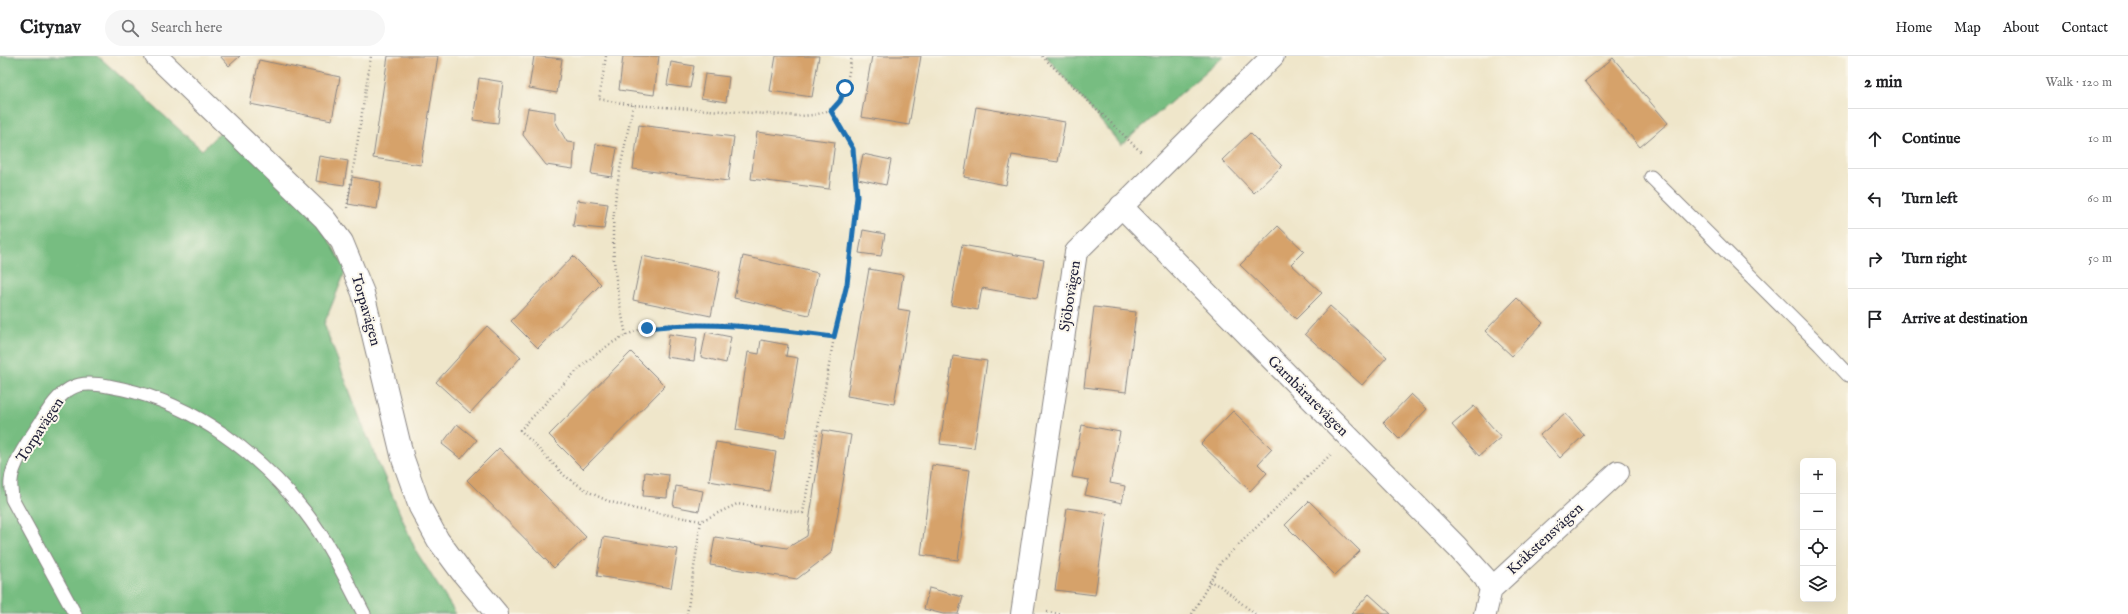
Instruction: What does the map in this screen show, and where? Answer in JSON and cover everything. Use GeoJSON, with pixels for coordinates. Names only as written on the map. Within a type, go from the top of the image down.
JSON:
{"type":"FeatureCollection","features":[{"type":"Feature","properties":{"kind":"street","name":"Torpavägen"},"geometry":{"type":"LineString","coordinates":[[156,56],[324,218],[342,242],[364,293],[403,458],[420,506],[438,540],[461,571],[497,614]]}},
{"type":"Feature","properties":{"kind":"street","name":"Sjöbovägen"},"geometry":{"type":"LineString","coordinates":[[1022,614],[1076,252],[1273,56]]}},
{"type":"Feature","properties":{"kind":"street","name":"Garnbärarevägen"},"geometry":{"type":"LineString","coordinates":[[1121,206],[1477,569],[1485,578],[1490,589]]}},
{"type":"Feature","properties":{"kind":"street","name":"Kråkstensvägen"},"geometry":{"type":"LineString","coordinates":[[1490,589],[1618,472]]}},
{"type":"Feature","properties":{"kind":"street"},"geometry":{"type":"LineString","coordinates":[[1485,614],[1490,589]]}},
{"type":"Feature","properties":{"kind":"lane"},"geometry":{"type":"LineString","coordinates":[[1651,177],[1820,345],[1848,375]]}},
{"type":"Feature","properties":{"kind":"lane","name":"Torpavägen"},"geometry":{"type":"LineString","coordinates":[[75,614],[12,499],[11,480],[21,454],[51,407],[61,395],[71,387],[83,383],[142,393],[171,403],[223,434],[259,462],[283,486],[306,513],[330,549],[364,614]]}},
{"type":"Feature","properties":{"kind":"path"},"geometry":{"type":"LineString","coordinates":[[342,242],[371,56]]}},
{"type":"Feature","properties":{"kind":"path"},"geometry":{"type":"LineString","coordinates":[[606,56],[599,99],[633,105],[798,116],[816,115],[831,111],[840,101],[845,88],[852,56]]}},
{"type":"Feature","properties":{"kind":"path"},"geometry":{"type":"LineString","coordinates":[[1042,56],[1158,169]]}},
{"type":"Feature","properties":{"kind":"path"},"geometry":{"type":"LineString","coordinates":[[626,335],[616,288],[613,234],[618,191],[633,105]]}},
{"type":"Feature","properties":{"kind":"path"},"geometry":{"type":"LineString","coordinates":[[831,111],[853,149],[857,197],[847,284],[834,337],[803,513],[737,504],[701,521],[636,509],[608,502],[589,492],[566,476],[520,430],[588,362],[626,335],[647,328],[730,324],[834,337]]}},
{"type":"Feature","properties":{"kind":"path"},"geometry":{"type":"LineString","coordinates":[[1192,614],[1221,562],[1348,437]]}},
{"type":"Feature","properties":{"kind":"path"},"geometry":{"type":"LineString","coordinates":[[687,614],[701,521]]}},
{"type":"Feature","properties":{"kind":"path"},"geometry":{"type":"LineString","coordinates":[[1210,581],[1220,586],[1256,614]]}},
{"type":"Feature","properties":{"kind":"green space"},"geometry":{"type":"Polygon","coordinates":[[[0,56],[98,56],[202,150],[223,129],[314,214],[346,270],[324,324],[364,429],[416,551],[456,614],[0,614],[0,56]]]}},
{"type":"Feature","properties":{"kind":"green space"},"geometry":{"type":"Polygon","coordinates":[[[1046,56],[1224,56],[1121,145],[1046,56]]]}},
{"type":"Feature","properties":{"kind":"building"},"geometry":{"type":"Polygon","coordinates":[[[220,56],[240,56],[229,66],[220,56]]]}},
{"type":"Feature","properties":{"kind":"building"},"geometry":{"type":"Polygon","coordinates":[[[388,56],[438,56],[421,165],[373,158],[388,56]]]}},
{"type":"Feature","properties":{"kind":"building"},"geometry":{"type":"Polygon","coordinates":[[[534,56],[562,59],[557,93],[529,88],[534,56]]]}},
{"type":"Feature","properties":{"kind":"building"},"geometry":{"type":"Polygon","coordinates":[[[623,56],[659,56],[654,95],[619,90],[623,56]]]}},
{"type":"Feature","properties":{"kind":"building"},"geometry":{"type":"Polygon","coordinates":[[[776,56],[819,56],[812,97],[770,91],[776,56]]]}},
{"type":"Feature","properties":{"kind":"building"},"geometry":{"type":"Polygon","coordinates":[[[872,56],[921,56],[909,125],[861,117],[872,56]]]}},
{"type":"Feature","properties":{"kind":"building"},"geometry":{"type":"Polygon","coordinates":[[[1613,58],[1668,123],[1640,147],[1585,81],[1613,58]]]}},
{"type":"Feature","properties":{"kind":"building"},"geometry":{"type":"Polygon","coordinates":[[[259,60],[340,77],[332,120],[250,104],[259,60]]]}},
{"type":"Feature","properties":{"kind":"building"},"geometry":{"type":"Polygon","coordinates":[[[671,62],[694,66],[690,88],[667,85],[671,62]]]}},
{"type":"Feature","properties":{"kind":"building"},"geometry":{"type":"Polygon","coordinates":[[[705,74],[729,77],[726,102],[701,98],[705,74]]]}},
{"type":"Feature","properties":{"kind":"building"},"geometry":{"type":"Polygon","coordinates":[[[479,78],[503,82],[498,123],[473,120],[479,78]]]}},
{"type":"Feature","properties":{"kind":"building"},"geometry":{"type":"Polygon","coordinates":[[[976,107],[1065,122],[1058,162],[1012,155],[1006,185],[964,177],[976,107]]]}},
{"type":"Feature","properties":{"kind":"building"},"geometry":{"type":"Polygon","coordinates":[[[528,108],[555,112],[555,121],[567,142],[575,143],[573,169],[546,165],[523,135],[528,108]]]}},
{"type":"Feature","properties":{"kind":"building"},"geometry":{"type":"Polygon","coordinates":[[[639,125],[734,137],[728,181],[633,169],[639,125]]]}},
{"type":"Feature","properties":{"kind":"building"},"geometry":{"type":"Polygon","coordinates":[[[757,132],[835,142],[829,189],[751,179],[757,132]]]}},
{"type":"Feature","properties":{"kind":"building"},"geometry":{"type":"Polygon","coordinates":[[[1250,133],[1282,166],[1254,193],[1222,160],[1250,133]]]}},
{"type":"Feature","properties":{"kind":"building"},"geometry":{"type":"Polygon","coordinates":[[[596,144],[617,148],[612,177],[591,174],[596,144]]]}},
{"type":"Feature","properties":{"kind":"building"},"geometry":{"type":"Polygon","coordinates":[[[863,154],[891,160],[886,185],[858,179],[863,154]]]}},
{"type":"Feature","properties":{"kind":"building"},"geometry":{"type":"Polygon","coordinates":[[[320,156],[348,161],[344,185],[316,181],[320,156]]]}},
{"type":"Feature","properties":{"kind":"building"},"geometry":{"type":"Polygon","coordinates":[[[352,177],[381,182],[377,209],[348,204],[352,177]]]}},
{"type":"Feature","properties":{"kind":"building"},"geometry":{"type":"Polygon","coordinates":[[[577,200],[608,204],[604,229],[573,226],[577,200]]]}},
{"type":"Feature","properties":{"kind":"building"},"geometry":{"type":"Polygon","coordinates":[[[1278,226],[1304,251],[1291,264],[1322,293],[1296,319],[1240,265],[1278,226]]]}},
{"type":"Feature","properties":{"kind":"building"},"geometry":{"type":"Polygon","coordinates":[[[863,230],[885,234],[881,256],[859,253],[863,230]]]}},
{"type":"Feature","properties":{"kind":"building"},"geometry":{"type":"Polygon","coordinates":[[[962,245],[1044,260],[1037,298],[982,288],[978,310],[951,305],[962,245]]]}},
{"type":"Feature","properties":{"kind":"building"},"geometry":{"type":"Polygon","coordinates":[[[573,256],[601,284],[538,348],[511,321],[573,256]]]}},
{"type":"Feature","properties":{"kind":"building"},"geometry":{"type":"Polygon","coordinates":[[[642,256],[720,272],[711,316],[633,300],[642,256]]]}},
{"type":"Feature","properties":{"kind":"building"},"geometry":{"type":"Polygon","coordinates":[[[743,256],[818,273],[809,315],[734,298],[743,256]]]}},
{"type":"Feature","properties":{"kind":"building"},"geometry":{"type":"Polygon","coordinates":[[[869,269],[903,275],[898,309],[910,311],[894,404],[847,396],[869,269]]]}},
{"type":"Feature","properties":{"kind":"building"},"geometry":{"type":"Polygon","coordinates":[[[1517,298],[1543,323],[1512,356],[1485,331],[1517,298]]]}},
{"type":"Feature","properties":{"kind":"building"},"geometry":{"type":"Polygon","coordinates":[[[1330,306],[1387,357],[1362,385],[1305,334],[1330,306]]]}},
{"type":"Feature","properties":{"kind":"building"},"geometry":{"type":"Polygon","coordinates":[[[1094,307],[1136,312],[1126,392],[1084,387],[1094,307]]]}},
{"type":"Feature","properties":{"kind":"building"},"geometry":{"type":"Polygon","coordinates":[[[487,326],[521,357],[470,413],[436,382],[487,326]]]}},
{"type":"Feature","properties":{"kind":"building"},"geometry":{"type":"Polygon","coordinates":[[[706,332],[731,337],[726,363],[701,357],[706,332]]]}},
{"type":"Feature","properties":{"kind":"building"},"geometry":{"type":"Polygon","coordinates":[[[669,334],[697,338],[694,361],[666,357],[669,334]]]}},
{"type":"Feature","properties":{"kind":"building"},"geometry":{"type":"Polygon","coordinates":[[[761,340],[788,345],[786,356],[798,358],[785,438],[736,430],[748,352],[759,354],[761,340]]]}},
{"type":"Feature","properties":{"kind":"building"},"geometry":{"type":"Polygon","coordinates":[[[631,352],[665,386],[583,469],[549,435],[631,352]]]}},
{"type":"Feature","properties":{"kind":"building"},"geometry":{"type":"Polygon","coordinates":[[[953,356],[987,361],[974,448],[940,444],[953,356]]]}},
{"type":"Feature","properties":{"kind":"building"},"geometry":{"type":"Polygon","coordinates":[[[1411,394],[1427,409],[1399,439],[1383,423],[1411,394]]]}},
{"type":"Feature","properties":{"kind":"building"},"geometry":{"type":"Polygon","coordinates":[[[1474,406],[1501,437],[1479,456],[1452,425],[1474,406]]]}},
{"type":"Feature","properties":{"kind":"building"},"geometry":{"type":"Polygon","coordinates":[[[1233,411],[1272,449],[1258,464],[1267,473],[1250,491],[1201,444],[1233,411]]]}},
{"type":"Feature","properties":{"kind":"building"},"geometry":{"type":"Polygon","coordinates":[[[1565,413],[1584,435],[1560,458],[1540,435],[1565,413]]]}},
{"type":"Feature","properties":{"kind":"building"},"geometry":{"type":"Polygon","coordinates":[[[457,424],[477,440],[461,459],[442,444],[457,424]]]}},
{"type":"Feature","properties":{"kind":"building"},"geometry":{"type":"Polygon","coordinates":[[[1082,425],[1120,432],[1110,483],[1125,486],[1122,503],[1085,495],[1089,480],[1072,477],[1082,425]]]}},
{"type":"Feature","properties":{"kind":"building"},"geometry":{"type":"Polygon","coordinates":[[[823,430],[851,435],[831,553],[797,579],[710,565],[715,537],[787,548],[807,536],[823,430]]]}},
{"type":"Feature","properties":{"kind":"building"},"geometry":{"type":"Polygon","coordinates":[[[716,442],[776,452],[769,491],[709,481],[716,442]]]}},
{"type":"Feature","properties":{"kind":"building"},"geometry":{"type":"Polygon","coordinates":[[[499,448],[586,537],[554,568],[467,480],[499,448]]]}},
{"type":"Feature","properties":{"kind":"building"},"geometry":{"type":"Polygon","coordinates":[[[932,465],[970,470],[958,560],[921,555],[932,465]]]}},
{"type":"Feature","properties":{"kind":"building"},"geometry":{"type":"Polygon","coordinates":[[[645,472],[669,475],[667,498],[643,496],[645,472]]]}},
{"type":"Feature","properties":{"kind":"building"},"geometry":{"type":"Polygon","coordinates":[[[676,486],[703,491],[699,511],[673,506],[676,486]]]}},
{"type":"Feature","properties":{"kind":"building"},"geometry":{"type":"Polygon","coordinates":[[[1309,501],[1360,551],[1335,575],[1285,525],[1309,501]]]}},
{"type":"Feature","properties":{"kind":"building"},"geometry":{"type":"Polygon","coordinates":[[[1067,508],[1107,514],[1095,595],[1055,590],[1067,508]]]}},
{"type":"Feature","properties":{"kind":"building"},"geometry":{"type":"Polygon","coordinates":[[[603,537],[678,549],[671,588],[597,576],[603,537]]]}},
{"type":"Feature","properties":{"kind":"building"},"geometry":{"type":"Polygon","coordinates":[[[929,588],[963,597],[958,614],[943,614],[924,609],[929,588]]]}},
{"type":"Feature","properties":{"kind":"building"},"geometry":{"type":"Polygon","coordinates":[[[1369,594],[1391,614],[1351,614],[1369,594]]]}},
{"type":"Feature","properties":{"kind":"route"},"geometry":{"type":"LineString","coordinates":[[647,328],[730,324],[834,337],[847,284],[857,197],[853,149],[831,111],[840,101],[845,88]]}}]}
